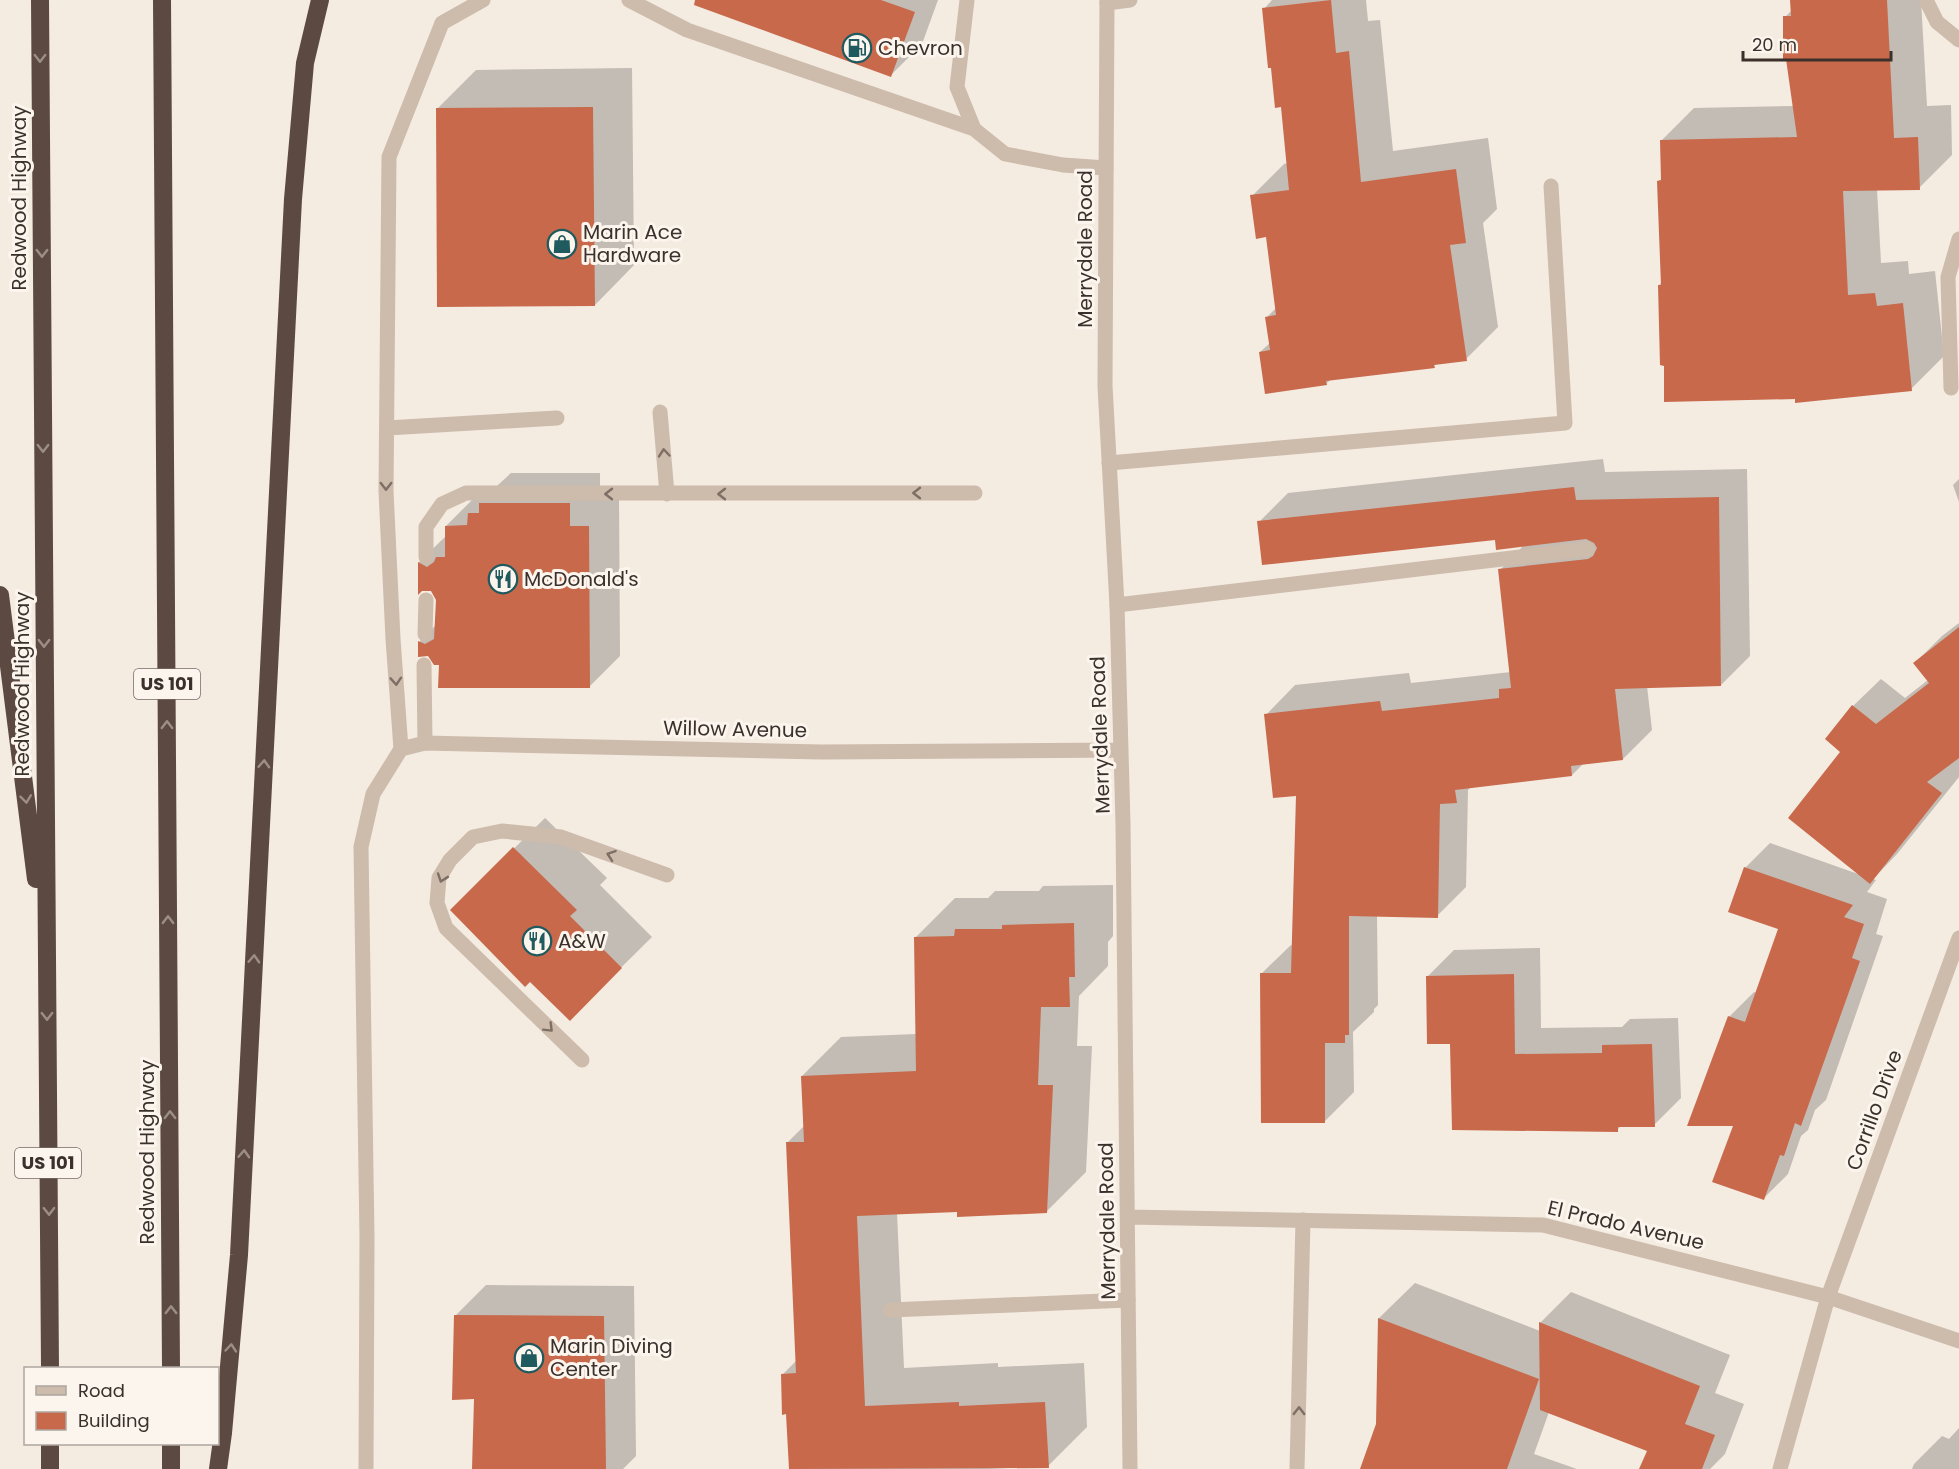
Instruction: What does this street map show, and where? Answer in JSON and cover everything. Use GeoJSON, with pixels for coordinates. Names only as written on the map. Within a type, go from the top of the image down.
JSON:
{"type":"FeatureCollection","features":[{"type":"Feature","properties":{"kind":"highway","name":"Redwood Highway"},"geometry":{"type":"LineString","coordinates":[[40,0],[50,1367]]}},
{"type":"Feature","properties":{"kind":"highway","name":"Redwood Highway"},"geometry":{"type":"LineString","coordinates":[[162,0],[171,1367]]}},
{"type":"Feature","properties":{"kind":"highway"},"geometry":{"type":"LineString","coordinates":[[218,1469],[239,1255],[293,199],[303,86],[310,36],[320,0]]}},
{"type":"Feature","properties":{"kind":"highway"},"geometry":{"type":"LineString","coordinates":[[0,595],[47,958]]}},
{"type":"Feature","properties":{"kind":"highway"},"geometry":{"type":"LineString","coordinates":[[50,1445],[50,1469]]}},
{"type":"Feature","properties":{"kind":"highway"},"geometry":{"type":"LineString","coordinates":[[171,1445],[171,1469]]}},
{"type":"Feature","properties":{"kind":"street"},"geometry":{"type":"LineString","coordinates":[[303,86],[310,0]]}},
{"type":"Feature","properties":{"kind":"street"},"geometry":{"type":"LineString","coordinates":[[366,1469],[367,1238],[362,847],[373,794],[401,749],[387,514],[389,157],[442,23],[483,0]]}},
{"type":"Feature","properties":{"kind":"street"},"geometry":{"type":"LineString","coordinates":[[629,0],[687,30],[974,129],[1005,154],[1063,165],[1106,168]]}},
{"type":"Feature","properties":{"kind":"street"},"geometry":{"type":"LineString","coordinates":[[967,0],[957,87],[974,129]]}},
{"type":"Feature","properties":{"kind":"street"},"geometry":{"type":"LineString","coordinates":[[1107,2],[1130,0]]}},
{"type":"Feature","properties":{"kind":"street"},"geometry":{"type":"LineString","coordinates":[[1926,0],[1936,22],[1959,40]]}},
{"type":"Feature","properties":{"kind":"street","name":"Merrydale Road"},"geometry":{"type":"LineString","coordinates":[[1107,2],[1105,386],[1117,605],[1121,750],[1130,1469]]}},
{"type":"Feature","properties":{"kind":"street"},"geometry":{"type":"LineString","coordinates":[[1109,464],[1565,423],[1551,186]]}},
{"type":"Feature","properties":{"kind":"street"},"geometry":{"type":"LineString","coordinates":[[1952,388],[1948,278],[1959,239]]}},
{"type":"Feature","properties":{"kind":"street"},"geometry":{"type":"LineString","coordinates":[[660,412],[667,494]]}},
{"type":"Feature","properties":{"kind":"street"},"geometry":{"type":"LineString","coordinates":[[387,428],[556,418]]}},
{"type":"Feature","properties":{"kind":"street"},"geometry":{"type":"LineString","coordinates":[[426,557],[426,527],[442,504],[466,493],[975,493]]}},
{"type":"Feature","properties":{"kind":"street"},"geometry":{"type":"LineString","coordinates":[[1117,605],[1587,549]]}},
{"type":"Feature","properties":{"kind":"street"},"geometry":{"type":"LineString","coordinates":[[425,634],[426,600]]}},
{"type":"Feature","properties":{"kind":"street"},"geometry":{"type":"LineString","coordinates":[[424,665],[425,743]]}},
{"type":"Feature","properties":{"kind":"street","name":"Willow Avenue"},"geometry":{"type":"LineString","coordinates":[[401,749],[425,743],[822,752],[1121,750]]}},
{"type":"Feature","properties":{"kind":"street"},"geometry":{"type":"LineString","coordinates":[[582,1060],[446,928],[437,903],[440,878],[450,860],[473,837],[502,831],[561,837],[667,875]]}},
{"type":"Feature","properties":{"kind":"street","name":"Corrillo Drive"},"geometry":{"type":"LineString","coordinates":[[1780,1469],[1828,1297],[1959,938]]}},
{"type":"Feature","properties":{"kind":"street","name":"El Prado Avenue"},"geometry":{"type":"LineString","coordinates":[[1128,1217],[1543,1225],[1828,1297],[1959,1341]]}},
{"type":"Feature","properties":{"kind":"street"},"geometry":{"type":"LineString","coordinates":[[1297,1469],[1303,1220]]}},
{"type":"Feature","properties":{"kind":"street"},"geometry":{"type":"LineString","coordinates":[[890,1310],[1128,1300]]}},
{"type":"Feature","properties":{"kind":"building","name":"Chevron"},"geometry":{"type":"Polygon","coordinates":[[[695,0],[881,0],[915,12],[891,77],[694,5],[695,0]]]}},
{"type":"Feature","properties":{"kind":"building"},"geometry":{"type":"Polygon","coordinates":[[[1331,0],[1336,53],[1349,51],[1361,182],[1456,169],[1466,243],[1450,245],[1467,361],[1434,365],[1435,368],[1326,381],[1327,385],[1265,394],[1259,352],[1270,350],[1265,317],[1276,315],[1266,237],[1256,239],[1250,195],[1289,190],[1281,107],[1275,108],[1262,8],[1331,0]]]}},
{"type":"Feature","properties":{"kind":"building"},"geometry":{"type":"Polygon","coordinates":[[[1790,0],[1887,0],[1894,138],[1918,137],[1920,190],[1843,191],[1848,295],[1875,293],[1877,306],[1903,303],[1912,391],[1795,403],[1795,399],[1664,402],[1664,366],[1660,365],[1658,285],[1661,285],[1657,181],[1661,180],[1660,140],[1797,137],[1786,59],[1783,59],[1783,16],[1791,16],[1790,0]]]}},
{"type":"Feature","properties":{"kind":"building"},"geometry":{"type":"Polygon","coordinates":[[[593,107],[595,306],[437,307],[436,108],[593,107]]]}},
{"type":"Feature","properties":{"kind":"building"},"geometry":{"type":"Polygon","coordinates":[[[1574,487],[1576,500],[1719,497],[1721,686],[1615,689],[1623,760],[1571,766],[1572,776],[1455,790],[1457,803],[1440,804],[1438,918],[1349,916],[1349,1035],[1345,1035],[1345,1043],[1325,1043],[1325,1123],[1261,1123],[1260,973],[1291,973],[1296,796],[1273,798],[1264,714],[1380,701],[1382,711],[1499,698],[1499,689],[1511,688],[1498,569],[1588,559],[1593,556],[1597,548],[1594,543],[1586,539],[1496,550],[1495,540],[1262,565],[1257,521],[1574,487]]]}},
{"type":"Feature","properties":{"kind":"building","name":"McDonald's"},"geometry":{"type":"Polygon","coordinates":[[[479,503],[570,503],[570,526],[589,526],[590,688],[438,688],[439,665],[434,665],[428,656],[418,657],[418,641],[425,644],[434,639],[436,600],[431,591],[422,591],[418,595],[418,562],[427,567],[434,562],[436,557],[445,557],[445,526],[467,525],[468,513],[479,513],[479,503]]]}},
{"type":"Feature","properties":{"kind":"building"},"geometry":{"type":"Polygon","coordinates":[[[1959,627],[1959,758],[1927,782],[1942,793],[1870,884],[1788,818],[1840,752],[1825,739],[1852,705],[1876,724],[1929,683],[1913,663],[1959,627]]]}},
{"type":"Feature","properties":{"kind":"building","name":"A&W"},"geometry":{"type":"Polygon","coordinates":[[[513,847],[577,910],[570,916],[622,968],[570,1021],[530,982],[525,987],[450,910],[513,847]]]}},
{"type":"Feature","properties":{"kind":"building"},"geometry":{"type":"Polygon","coordinates":[[[1744,867],[1853,905],[1844,917],[1864,924],[1852,958],[1860,961],[1801,1126],[1795,1123],[1784,1156],[1780,1155],[1764,1200],[1712,1182],[1733,1126],[1687,1126],[1728,1016],[1745,1022],[1778,929],[1728,912],[1744,867]]]}},
{"type":"Feature","properties":{"kind":"building"},"geometry":{"type":"Polygon","coordinates":[[[1074,923],[1075,977],[1069,977],[1070,1007],[1041,1007],[1038,1085],[1053,1085],[1047,1213],[957,1217],[957,1212],[857,1216],[865,1406],[959,1402],[959,1406],[1045,1402],[1049,1468],[789,1469],[786,1414],[782,1415],[781,1374],[796,1373],[786,1142],[804,1142],[801,1076],[916,1071],[914,937],[954,936],[955,929],[1002,929],[1002,925],[1074,923]]]}},
{"type":"Feature","properties":{"kind":"building"},"geometry":{"type":"Polygon","coordinates":[[[1514,974],[1515,1054],[1602,1053],[1602,1045],[1652,1044],[1655,1127],[1618,1127],[1618,1132],[1452,1130],[1450,1044],[1427,1044],[1426,976],[1514,974]]]}},
{"type":"Feature","properties":{"kind":"building","name":"Marin Diving Center"},"geometry":{"type":"Polygon","coordinates":[[[454,1315],[604,1316],[606,1469],[472,1469],[474,1399],[452,1400],[454,1315]]]}},
{"type":"Feature","properties":{"kind":"building"},"geometry":{"type":"Polygon","coordinates":[[[1378,1318],[1539,1379],[1507,1469],[1360,1469],[1376,1424],[1378,1318]]]}},
{"type":"Feature","properties":{"kind":"building"},"geometry":{"type":"Polygon","coordinates":[[[1539,1322],[1700,1386],[1685,1424],[1715,1435],[1702,1469],[1639,1469],[1647,1451],[1540,1410],[1539,1322]]]}},
{"type":"Feature","properties":{"kind":"place","name":"Chevron"},"geometry":{"type":"Point","coordinates":[857,48]}},
{"type":"Feature","properties":{"kind":"place","name":"Marin Ace Hardware"},"geometry":{"type":"Point","coordinates":[562,244]}},
{"type":"Feature","properties":{"kind":"place","name":"McDonald's"},"geometry":{"type":"Point","coordinates":[503,579]}},
{"type":"Feature","properties":{"kind":"place","name":"A&W"},"geometry":{"type":"Point","coordinates":[537,941]}},
{"type":"Feature","properties":{"kind":"place","name":"Marin Diving Center"},"geometry":{"type":"Point","coordinates":[529,1358]}}]}
